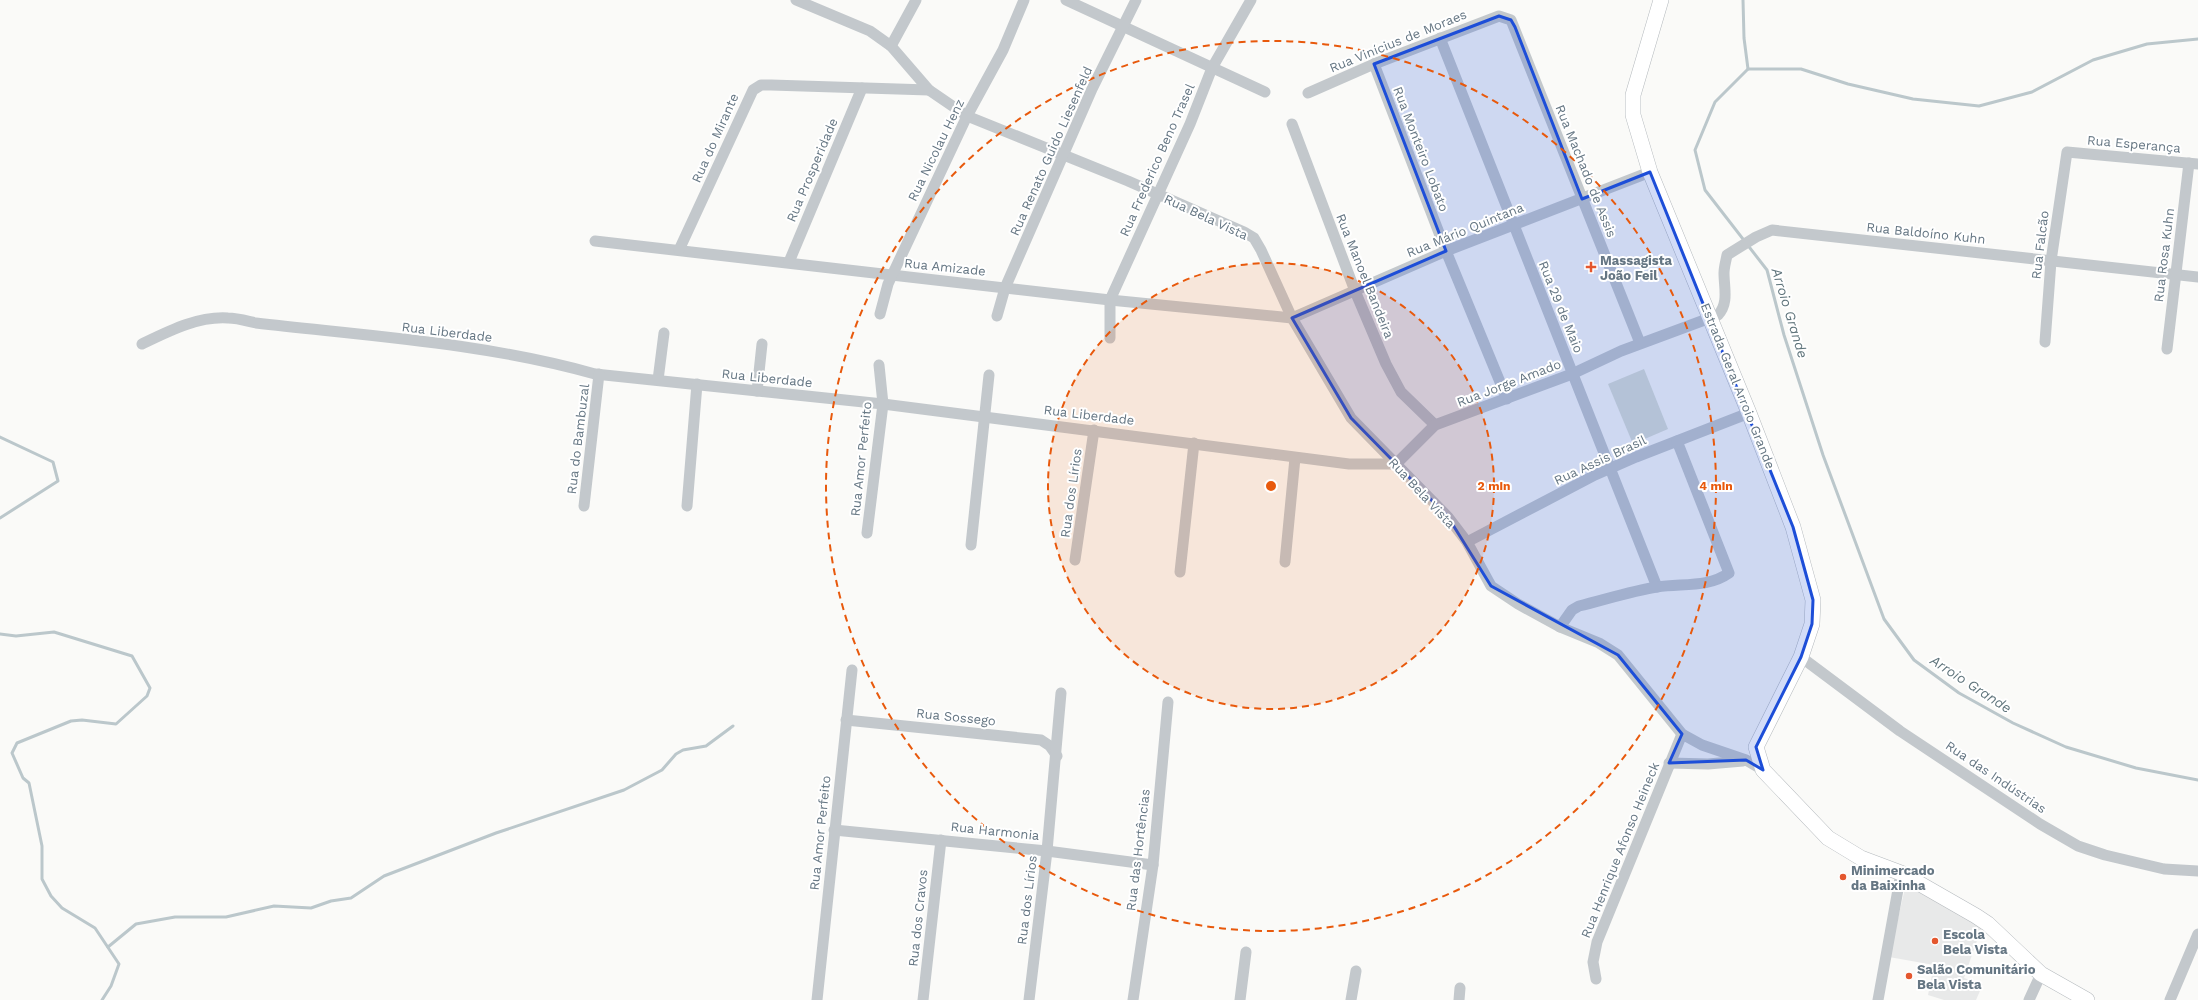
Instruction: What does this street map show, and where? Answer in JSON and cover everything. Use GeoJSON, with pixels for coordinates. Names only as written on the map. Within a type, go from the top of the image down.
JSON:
{"type":"FeatureCollection","features":[{"type":"Feature","properties":{"kind":"main road","name":"Estrada Geral Arroio Grande"},"geometry":{"type":"LineString","coordinates":[[1661,0],[1633,96],[1633,115],[1650,172],[1711,318],[1793,527],[1813,600],[1812,624],[1801,657],[1756,747],[1763,770]]}},
{"type":"Feature","properties":{"kind":"main road","name":"Rua Bela Vista"},"geometry":{"type":"LineString","coordinates":[[1763,770],[1828,838],[1861,858],[1901,873],[1988,924],[2041,974],[2087,1000]]}},
{"type":"Feature","properties":{"kind":"street"},"geometry":{"type":"LineString","coordinates":[[891,46],[916,0]]}},
{"type":"Feature","properties":{"kind":"street","name":"Rua Nicolau Henz"},"geometry":{"type":"LineString","coordinates":[[880,314],[892,275],[967,116],[1003,50],[1024,0]]}},
{"type":"Feature","properties":{"kind":"street"},"geometry":{"type":"LineString","coordinates":[[1066,0],[1265,92]]}},
{"type":"Feature","properties":{"kind":"street","name":"Rua Renato Guido Liesenfeld"},"geometry":{"type":"LineString","coordinates":[[997,316],[1005,288],[1092,89],[1136,0]]}},
{"type":"Feature","properties":{"kind":"street","name":"Rua Frederico Beno Trasel"},"geometry":{"type":"LineString","coordinates":[[1110,338],[1110,300],[1158,194],[1212,68],[1251,0]]}},
{"type":"Feature","properties":{"kind":"street","name":"Rua Bela Vista"},"geometry":{"type":"LineString","coordinates":[[801,1],[870,31],[891,46],[929,90],[967,116],[1158,194],[1244,232],[1254,238],[1292,318],[1351,418],[1448,516],[1466,542],[1492,586],[1518,604],[1560,626],[1599,643],[1618,655],[1682,734],[1702,745],[1746,760],[1763,770]]}},
{"type":"Feature","properties":{"kind":"street","name":"Rua Vinícius de Moraes"},"geometry":{"type":"LineString","coordinates":[[1308,93],[1374,64],[1499,16]]}},
{"type":"Feature","properties":{"kind":"street","name":"Rua Machado de Assis"},"geometry":{"type":"LineString","coordinates":[[1499,16],[1510,20],[1515,27],[1640,343]]}},
{"type":"Feature","properties":{"kind":"street","name":"Rua 29 de Maio"},"geometry":{"type":"LineString","coordinates":[[1440,38],[1657,587]]}},
{"type":"Feature","properties":{"kind":"street","name":"Rua Monteiro Lobato"},"geometry":{"type":"LineString","coordinates":[[1374,64],[1446,251],[1507,399]]}},
{"type":"Feature","properties":{"kind":"street","name":"Rua do Mirante"},"geometry":{"type":"LineString","coordinates":[[679,250],[752,90],[761,85],[771,85],[929,90]]}},
{"type":"Feature","properties":{"kind":"street","name":"Rua Prosperidade"},"geometry":{"type":"LineString","coordinates":[[788,262],[862,88]]}},
{"type":"Feature","properties":{"kind":"street","name":"Rua Manoel Bandeira"},"geometry":{"type":"LineString","coordinates":[[1292,124],[1355,291],[1386,364],[1402,392],[1435,425]]}},
{"type":"Feature","properties":{"kind":"street","name":"Rua Esperança"},"geometry":{"type":"LineString","coordinates":[[2067,152],[2194,164]]}},
{"type":"Feature","properties":{"kind":"street","name":"Rua Falcão"},"geometry":{"type":"LineString","coordinates":[[2045,342],[2052,261],[2067,152]]}},
{"type":"Feature","properties":{"kind":"street","name":"Rua Rosa Kuhn"},"geometry":{"type":"LineString","coordinates":[[2167,349],[2176,274],[2194,164]]}},
{"type":"Feature","properties":{"kind":"street","name":"Rua Mário Quintana"},"geometry":{"type":"LineString","coordinates":[[1292,318],[1446,251],[1650,172]]}},
{"type":"Feature","properties":{"kind":"street","name":"Rua Baldoíno Kuhn"},"geometry":{"type":"LineString","coordinates":[[1711,318],[1718,315],[1724,309],[1726,283],[1724,274],[1727,255],[1756,237],[1772,230],[2198,277]]}},
{"type":"Feature","properties":{"kind":"street","name":"Rua Amizade"},"geometry":{"type":"LineString","coordinates":[[595,241],[1110,300],[1292,318]]}},
{"type":"Feature","properties":{"kind":"street","name":"Rua Liberdade"},"geometry":{"type":"LineString","coordinates":[[142,344],[168,332],[199,321],[228,318],[256,323],[473,348],[551,362],[599,374],[986,416],[1194,443],[1295,458],[1349,464],[1396,464]]}},
{"type":"Feature","properties":{"kind":"street","name":"Rua Jorge Amado"},"geometry":{"type":"LineString","coordinates":[[1396,464],[1435,425],[1572,374],[1640,343],[1711,318]]}},
{"type":"Feature","properties":{"kind":"street"},"geometry":{"type":"LineString","coordinates":[[658,380],[664,333]]}},
{"type":"Feature","properties":{"kind":"street"},"geometry":{"type":"LineString","coordinates":[[757,391],[762,344]]}},
{"type":"Feature","properties":{"kind":"street","name":"Rua Amor Perfeito"},"geometry":{"type":"LineString","coordinates":[[867,533],[882,404],[879,364]]}},
{"type":"Feature","properties":{"kind":"street","name":"Rua do Bambuzal"},"geometry":{"type":"LineString","coordinates":[[584,506],[599,374]]}},
{"type":"Feature","properties":{"kind":"street"},"geometry":{"type":"LineString","coordinates":[[971,545],[986,416],[989,375]]}},
{"type":"Feature","properties":{"kind":"street"},"geometry":{"type":"LineString","coordinates":[[687,506],[697,384]]}},
{"type":"Feature","properties":{"kind":"street","name":"Rua Assis Brasil"},"geometry":{"type":"LineString","coordinates":[[1466,542],[1611,468],[1749,413]]}},
{"type":"Feature","properties":{"kind":"street","name":"Rua dos Lírios"},"geometry":{"type":"LineString","coordinates":[[1075,560],[1094,430]]}},
{"type":"Feature","properties":{"kind":"street"},"geometry":{"type":"LineString","coordinates":[[1560,626],[1572,610],[1578,606],[1657,587],[1692,585],[1723,577],[1729,573],[1719,543],[1677,441]]}},
{"type":"Feature","properties":{"kind":"street"},"geometry":{"type":"LineString","coordinates":[[1180,572],[1194,443]]}},
{"type":"Feature","properties":{"kind":"street"},"geometry":{"type":"LineString","coordinates":[[1285,562],[1295,458]]}},
{"type":"Feature","properties":{"kind":"street","name":"Rua das Indústrias"},"geometry":{"type":"LineString","coordinates":[[1801,657],[1900,730],[2040,824],[2078,846],[2105,855],[2164,869],[2198,871]]}},
{"type":"Feature","properties":{"kind":"street","name":"Rua Amor Perfeito"},"geometry":{"type":"LineString","coordinates":[[817,1000],[852,670]]}},
{"type":"Feature","properties":{"kind":"street","name":"Rua dos Lírios"},"geometry":{"type":"LineString","coordinates":[[1029,1000],[1048,851],[1061,694]]}},
{"type":"Feature","properties":{"kind":"street","name":"Rua das Hortências"},"geometry":{"type":"LineString","coordinates":[[1133,1000],[1153,865],[1168,702]]}},
{"type":"Feature","properties":{"kind":"street","name":"Rua Sossego"},"geometry":{"type":"LineString","coordinates":[[846,720],[1041,740],[1050,746],[1057,756]]}},
{"type":"Feature","properties":{"kind":"street","name":"Rua Henrique Afonso Heineck"},"geometry":{"type":"LineString","coordinates":[[1596,979],[1593,962],[1597,942],[1682,734]]}},
{"type":"Feature","properties":{"kind":"street"},"geometry":{"type":"LineString","coordinates":[[1669,763],[1708,764],[1746,760]]}},
{"type":"Feature","properties":{"kind":"street","name":"Rua Harmonia"},"geometry":{"type":"LineString","coordinates":[[834,830],[1048,851],[1153,865]]}},
{"type":"Feature","properties":{"kind":"street","name":"Rua dos Cravos"},"geometry":{"type":"LineString","coordinates":[[923,1000],[941,840]]}},
{"type":"Feature","properties":{"kind":"street"},"geometry":{"type":"LineString","coordinates":[[1878,1000],[1901,873]]}},
{"type":"Feature","properties":{"kind":"street"},"geometry":{"type":"LineString","coordinates":[[2170,1000],[2198,934]]}},
{"type":"Feature","properties":{"kind":"street"},"geometry":{"type":"LineString","coordinates":[[1240,1000],[1246,952]]}},
{"type":"Feature","properties":{"kind":"street"},"geometry":{"type":"LineString","coordinates":[[1351,1000],[1356,971]]}},
{"type":"Feature","properties":{"kind":"street"},"geometry":{"type":"LineString","coordinates":[[2029,1000],[2041,974]]}},
{"type":"Feature","properties":{"kind":"street"},"geometry":{"type":"LineString","coordinates":[[1459,1000],[1460,988]]}},
{"type":"Feature","properties":{"kind":"highlighted area"},"geometry":{"type":"Polygon","coordinates":[[[1499,16],[1511,20],[1515,27],[1582,199],[1650,172],[1793,527],[1813,600],[1812,624],[1801,657],[1756,747],[1763,770],[1746,760],[1669,763],[1682,734],[1618,655],[1491,586],[1448,517],[1351,418],[1292,318],[1446,251],[1374,64],[1499,16]]]}},
{"type":"Feature","properties":{"kind":"shaded area"},"geometry":{"type":"Polygon","coordinates":[[[1644,369],[1668,429],[1633,444],[1608,384],[1644,369]]]}},
{"type":"Feature","properties":{"kind":"shaded area","name":"Escola Bela Vista"},"geometry":{"type":"Polygon","coordinates":[[[1906,884],[1982,926],[1964,978],[1983,984],[1976,1000],[1944,1000],[1928,995],[1934,965],[1889,957],[1906,884]]]}},
{"type":"Feature","properties":{"kind":"waterway"},"geometry":{"type":"LineString","coordinates":[[1743,0],[1744,38],[1748,69]]}},
{"type":"Feature","properties":{"kind":"waterway","name":"Arroio Grande"},"geometry":{"type":"LineString","coordinates":[[2198,39],[2147,44],[2093,60],[2032,92],[1979,106],[1913,99],[1848,84],[1801,69],[1748,69],[1715,102],[1695,150],[1705,190],[1767,270],[1784,335],[1823,455],[1884,619],[1914,660],[1959,693],[2013,723],[2066,747],[2136,768],[2198,780]]}},
{"type":"Feature","properties":{"kind":"waterway"},"geometry":{"type":"LineString","coordinates":[[0,437],[53,462],[58,481],[0,518]]}},
{"type":"Feature","properties":{"kind":"waterway"},"geometry":{"type":"LineString","coordinates":[[0,634],[16,636],[54,632],[132,656],[150,688],[147,696],[116,724],[82,720],[71,721],[17,743],[12,753],[23,778],[29,783],[42,846],[42,879],[51,896],[62,908],[95,928],[119,964],[111,986],[102,1000]]}},
{"type":"Feature","properties":{"kind":"waterway"},"geometry":{"type":"LineString","coordinates":[[108,947],[136,924],[175,917],[226,917],[274,906],[311,908],[331,901],[351,898],[384,876],[496,833],[624,790],[662,770],[676,754],[683,750],[706,746],[733,726]]}},
{"type":"Feature","properties":{"kind":"place","name":"Massagista João Feil"},"geometry":{"type":"Point","coordinates":[1591,267]}},
{"type":"Feature","properties":{"kind":"place","name":"Minimercado da Baixinha"},"geometry":{"type":"Point","coordinates":[1843,877]}},
{"type":"Feature","properties":{"kind":"place","name":"Escola Bela Vista"},"geometry":{"type":"Point","coordinates":[1935,941]}},
{"type":"Feature","properties":{"kind":"place","name":"Salão Comunitário Bela Vista"},"geometry":{"type":"Point","coordinates":[1909,976]}}]}
